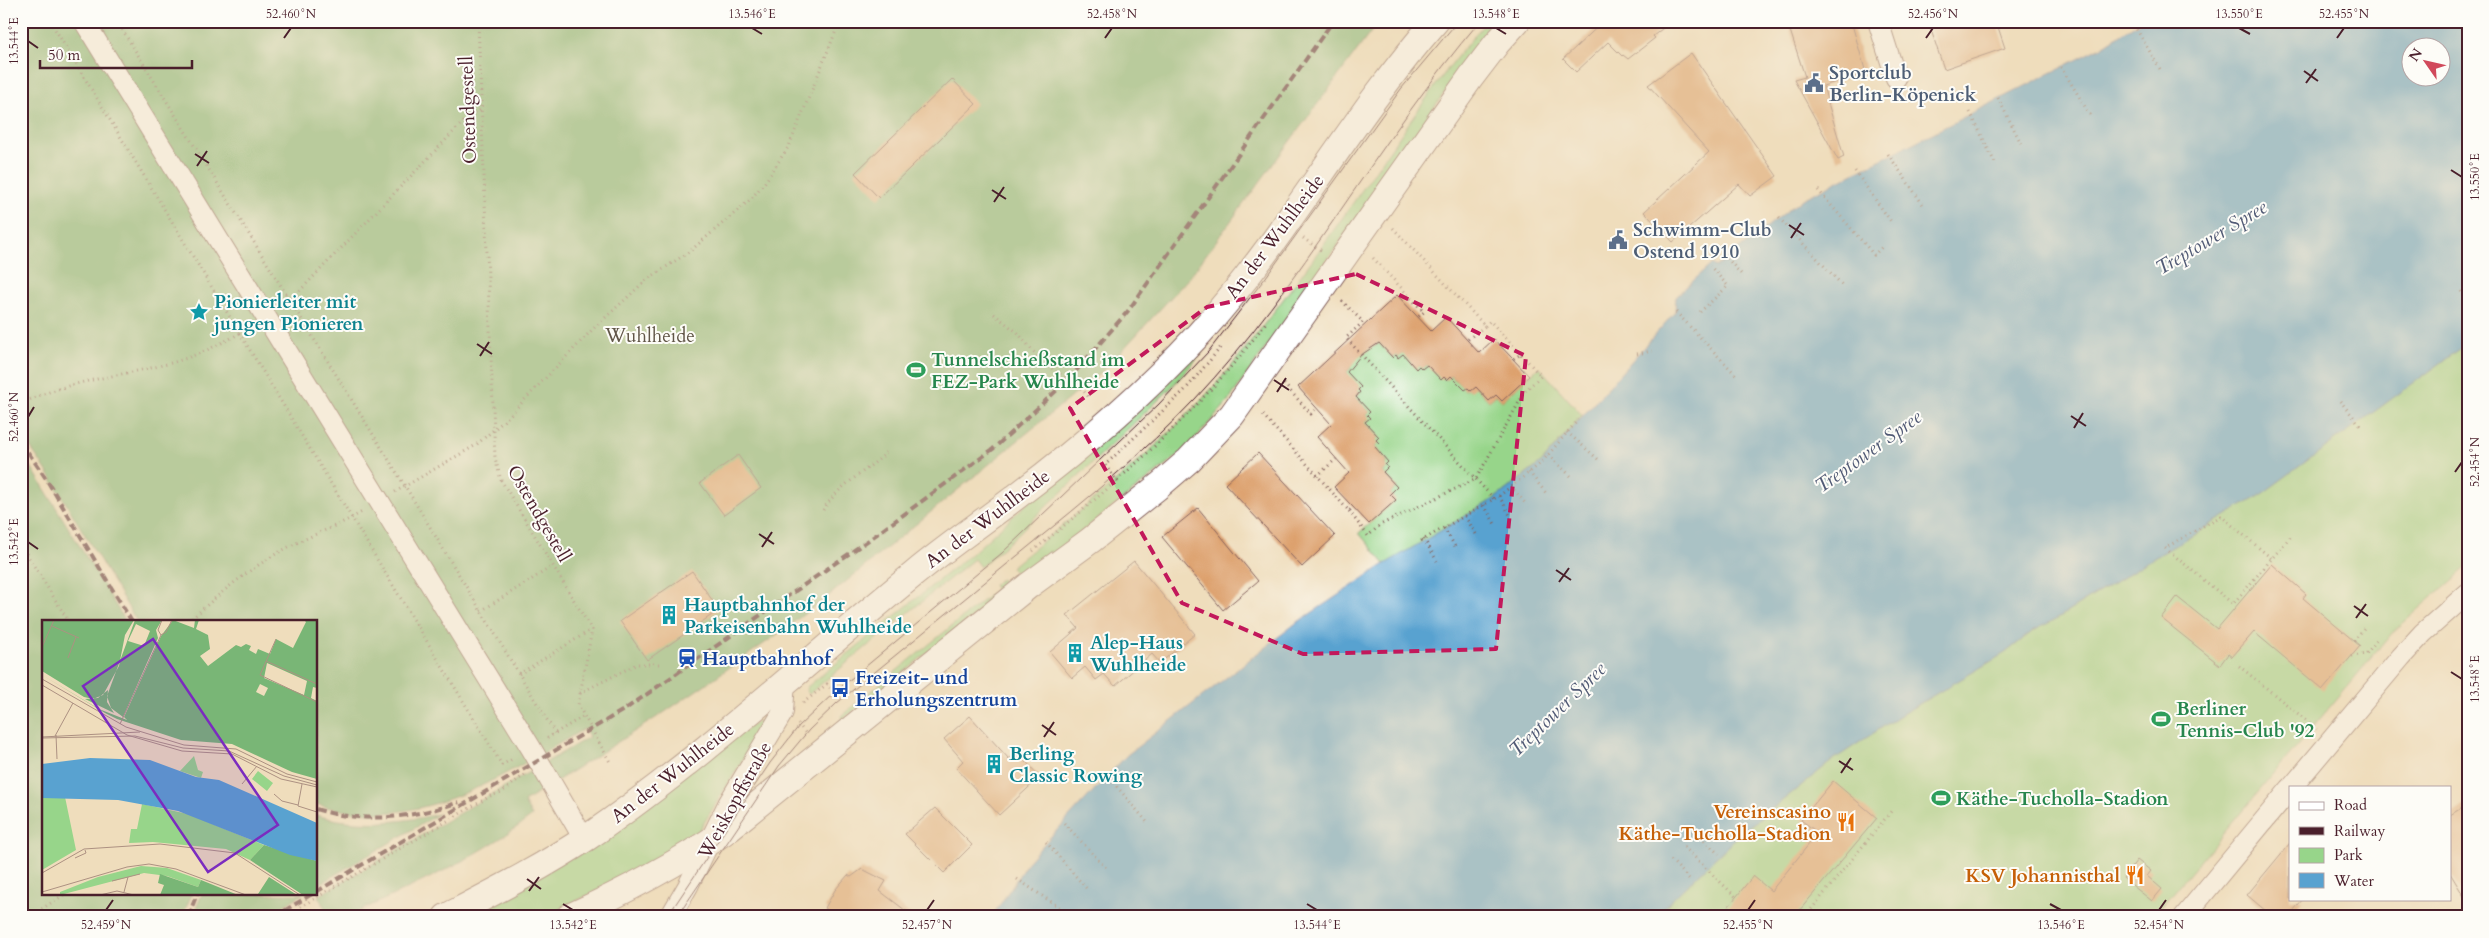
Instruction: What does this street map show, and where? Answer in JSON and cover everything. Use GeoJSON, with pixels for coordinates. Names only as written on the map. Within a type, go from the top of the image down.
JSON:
{"type":"FeatureCollection","features":[{"type":"Feature","properties":{"kind":"main road","name":"An der Wuhlheide"},"geometry":{"type":"LineString","coordinates":[[446,917],[521,878],[584,839],[645,796],[773,693],[785,680],[955,541],[1017,497],[1100,430],[1170,364],[1201,331],[1253,268],[1373,101],[1436,21]]}},
{"type":"Feature","properties":{"kind":"main road"},"geometry":{"type":"LineString","coordinates":[[584,914],[637,885],[732,826],[1028,586],[1130,509],[1189,460],[1232,415],[1471,77],[1517,21]]}},
{"type":"Feature","properties":{"kind":"street"},"geometry":{"type":"LineString","coordinates":[[84,21],[531,748],[584,839]]}},
{"type":"Feature","properties":{"kind":"street"},"geometry":{"type":"LineString","coordinates":[[1878,21],[1896,78]]}},
{"type":"Feature","properties":{"kind":"street"},"geometry":{"type":"LineString","coordinates":[[2293,786],[2401,657],[2468,593]]}},
{"type":"Feature","properties":{"kind":"street","name":"Weiskopffstraße"},"geometry":{"type":"LineString","coordinates":[[670,917],[688,886],[728,804],[783,712],[785,680]]}},
{"type":"Feature","properties":{"kind":"street"},"geometry":{"type":"LineString","coordinates":[[2184,917],[2289,790]]}},
{"type":"Feature","properties":{"kind":"path"},"geometry":{"type":"LineString","coordinates":[[50,21],[502,765],[584,716]]}},
{"type":"Feature","properties":{"kind":"path"},"geometry":{"type":"LineString","coordinates":[[117,21],[405,486],[555,734]]}},
{"type":"Feature","properties":{"kind":"path","name":"Ostendgestell"},"geometry":{"type":"LineString","coordinates":[[478,21],[495,458],[501,480],[592,630]]}},
{"type":"Feature","properties":{"kind":"path"},"geometry":{"type":"LineString","coordinates":[[405,486],[476,445],[629,296],[729,219],[765,182],[796,130],[840,21]]}},
{"type":"Feature","properties":{"kind":"path"},"geometry":{"type":"LineString","coordinates":[[2134,26],[2160,68]]}},
{"type":"Feature","properties":{"kind":"path"},"geometry":{"type":"LineString","coordinates":[[2062,67],[2092,118]]}},
{"type":"Feature","properties":{"kind":"path"},"geometry":{"type":"LineString","coordinates":[[1998,98],[2021,144]]}},
{"type":"Feature","properties":{"kind":"path"},"geometry":{"type":"LineString","coordinates":[[21,404],[71,386],[182,360],[240,334],[267,318],[290,301],[466,119],[481,109]]}},
{"type":"Feature","properties":{"kind":"path"},"geometry":{"type":"LineString","coordinates":[[1970,112],[1996,165]]}},
{"type":"Feature","properties":{"kind":"path"},"geometry":{"type":"LineString","coordinates":[[1888,154],[1924,206]]}},
{"type":"Feature","properties":{"kind":"path"},"geometry":{"type":"LineString","coordinates":[[1855,171],[1892,223]]}},
{"type":"Feature","properties":{"kind":"path"},"geometry":{"type":"LineString","coordinates":[[1818,190],[1874,255],[1882,247]]}},
{"type":"Feature","properties":{"kind":"path"},"geometry":{"type":"LineString","coordinates":[[1779,218],[1843,286]]}},
{"type":"Feature","properties":{"kind":"path"},"geometry":{"type":"LineString","coordinates":[[1393,228],[1485,326]]}},
{"type":"Feature","properties":{"kind":"path"},"geometry":{"type":"LineString","coordinates":[[1308,231],[1302,239],[1320,250],[1314,258]]}},
{"type":"Feature","properties":{"kind":"path"},"geometry":{"type":"LineString","coordinates":[[1373,258],[1424,312],[1418,317]]}},
{"type":"Feature","properties":{"kind":"path"},"geometry":{"type":"LineString","coordinates":[[1727,258],[1742,275]]}},
{"type":"Feature","properties":{"kind":"path"},"geometry":{"type":"LineString","coordinates":[[1700,312],[1728,286],[1710,266]]}},
{"type":"Feature","properties":{"kind":"path"},"geometry":{"type":"LineString","coordinates":[[2461,291],[2468,301]]}},
{"type":"Feature","properties":{"kind":"path"},"geometry":{"type":"LineString","coordinates":[[1342,301],[1363,322],[1346,338],[1494,499]]}},
{"type":"Feature","properties":{"kind":"path"},"geometry":{"type":"LineString","coordinates":[[1676,312],[1738,377]]}},
{"type":"Feature","properties":{"kind":"path"},"geometry":{"type":"LineString","coordinates":[[994,314],[1018,333],[1042,362],[1080,388],[1088,396]]}},
{"type":"Feature","properties":{"kind":"path"},"geometry":{"type":"LineString","coordinates":[[1025,558],[1118,482],[1188,416],[1243,354],[1272,314]]}},
{"type":"Feature","properties":{"kind":"path"},"geometry":{"type":"LineString","coordinates":[[1263,414],[1349,511],[1368,536],[1380,525],[1476,479],[1526,390],[1541,376],[1490,321],[1467,340]]}},
{"type":"Feature","properties":{"kind":"path"},"geometry":{"type":"LineString","coordinates":[[1118,482],[1105,465],[1186,389],[1224,344]]}},
{"type":"Feature","properties":{"kind":"path"},"geometry":{"type":"LineString","coordinates":[[1637,354],[1652,351]]}},
{"type":"Feature","properties":{"kind":"path"},"geometry":{"type":"LineString","coordinates":[[1513,359],[1521,354]]}},
{"type":"Feature","properties":{"kind":"path"},"geometry":{"type":"LineString","coordinates":[[1284,384],[1311,414],[1316,408]]}},
{"type":"Feature","properties":{"kind":"path"},"geometry":{"type":"LineString","coordinates":[[2340,402],[2362,427]]}},
{"type":"Feature","properties":{"kind":"path"},"geometry":{"type":"LineString","coordinates":[[1437,561],[1422,540],[1499,496],[1548,455],[1578,420]]}},
{"type":"Feature","properties":{"kind":"path"},"geometry":{"type":"LineString","coordinates":[[1567,432],[1600,461]]}},
{"type":"Feature","properties":{"kind":"path"},"geometry":{"type":"LineString","coordinates":[[824,510],[849,480],[884,455],[886,452],[884,449]]}},
{"type":"Feature","properties":{"kind":"path"},"geometry":{"type":"LineString","coordinates":[[1548,455],[1573,478]]}},
{"type":"Feature","properties":{"kind":"path"},"geometry":{"type":"LineString","coordinates":[[1317,476],[1336,459]]}},
{"type":"Feature","properties":{"kind":"path"},"geometry":{"type":"LineString","coordinates":[[1529,472],[1546,493]]}},
{"type":"Feature","properties":{"kind":"path"},"geometry":{"type":"LineString","coordinates":[[1511,486],[1525,504]]}},
{"type":"Feature","properties":{"kind":"path"},"geometry":{"type":"LineString","coordinates":[[1499,496],[1510,515]]}},
{"type":"Feature","properties":{"kind":"path"},"geometry":{"type":"LineString","coordinates":[[190,620],[232,583],[257,565],[284,549],[353,517],[379,501]]}},
{"type":"Feature","properties":{"kind":"path"},"geometry":{"type":"LineString","coordinates":[[1484,505],[1495,524]]}},
{"type":"Feature","properties":{"kind":"path"},"geometry":{"type":"LineString","coordinates":[[1349,511],[1353,507]]}},
{"type":"Feature","properties":{"kind":"path"},"geometry":{"type":"LineString","coordinates":[[1465,516],[1476,534]]}},
{"type":"Feature","properties":{"kind":"path"},"geometry":{"type":"LineString","coordinates":[[2271,558],[2221,516],[2165,548],[2233,604],[2292,535]]}},
{"type":"Feature","properties":{"kind":"path"},"geometry":{"type":"LineString","coordinates":[[1444,528],[1456,548]]}},
{"type":"Feature","properties":{"kind":"path"},"geometry":{"type":"LineString","coordinates":[[21,545],[67,620]]}},
{"type":"Feature","properties":{"kind":"path"},"geometry":{"type":"LineString","coordinates":[[481,611],[554,566]]}},
{"type":"Feature","properties":{"kind":"path"},"geometry":{"type":"LineString","coordinates":[[2354,641],[2364,628]]}},
{"type":"Feature","properties":{"kind":"path"},"geometry":{"type":"LineString","coordinates":[[518,674],[592,630]]}},
{"type":"Feature","properties":{"kind":"path"},"geometry":{"type":"LineString","coordinates":[[592,630],[578,705],[610,762]]}},
{"type":"Feature","properties":{"kind":"path"},"geometry":{"type":"LineString","coordinates":[[2352,656],[2366,654],[2378,639]]}},
{"type":"Feature","properties":{"kind":"path"},"geometry":{"type":"LineString","coordinates":[[580,694],[638,664],[660,664]]}},
{"type":"Feature","properties":{"kind":"path"},"geometry":{"type":"LineString","coordinates":[[2239,666],[2332,740]]}},
{"type":"Feature","properties":{"kind":"path"},"geometry":{"type":"LineString","coordinates":[[803,703],[827,684],[830,688]]}},
{"type":"Feature","properties":{"kind":"path"},"geometry":{"type":"LineString","coordinates":[[300,907],[492,795],[505,791],[510,784],[541,766]]}},
{"type":"Feature","properties":{"kind":"path"},"geometry":{"type":"LineString","coordinates":[[1107,775],[1147,822]]}},
{"type":"Feature","properties":{"kind":"path"},"geometry":{"type":"LineString","coordinates":[[1805,917],[1893,809]]}},
{"type":"Feature","properties":{"kind":"path"},"geometry":{"type":"LineString","coordinates":[[1064,823],[1108,870]]}},
{"type":"Feature","properties":{"kind":"path"},"geometry":{"type":"LineString","coordinates":[[1685,824],[1719,854]]}},
{"type":"Feature","properties":{"kind":"path"},"geometry":{"type":"LineString","coordinates":[[1046,842],[1086,889]]}},
{"type":"Feature","properties":{"kind":"path"},"geometry":{"type":"LineString","coordinates":[[1684,847],[1736,897]]}},
{"type":"Feature","properties":{"kind":"path"},"geometry":{"type":"LineString","coordinates":[[1670,860],[1691,881]]}},
{"type":"Feature","properties":{"kind":"path"},"geometry":{"type":"LineString","coordinates":[[1017,879],[1074,917]]}},
{"type":"Feature","properties":{"kind":"path"},"geometry":{"type":"LineString","coordinates":[[29,917],[62,896]]}},
{"type":"Feature","properties":{"kind":"highlighted area"},"geometry":{"type":"Polygon","coordinates":[[[1356,274],[1526,356],[1496,649],[1303,654],[1182,603],[1070,408],[1207,307],[1356,274]]]}},
{"type":"Feature","properties":{"kind":"green space"},"geometry":{"type":"Polygon","coordinates":[[[21,21],[78,21],[532,759],[481,786],[428,806],[402,811],[374,813],[345,811],[318,804],[318,620],[136,620],[46,470],[21,434],[21,21]]]}},
{"type":"Feature","properties":{"kind":"green space","name":"Wuhlheide"},"geometry":{"type":"Polygon","coordinates":[[[90,21],[1379,21],[1188,279],[1104,370],[831,594],[771,639],[665,712],[524,802],[532,816],[511,831],[466,859],[395,895],[347,917],[330,917],[318,896],[589,737],[584,729],[540,755],[90,21]]]}},
{"type":"Feature","properties":{"kind":"green space"},"geometry":{"type":"Polygon","coordinates":[[[1487,21],[1499,21],[1477,46],[1227,403],[1184,451],[1021,579],[1011,567],[1135,464],[1193,409],[1220,380],[1334,230],[1434,88],[1487,21]]]}},
{"type":"Feature","properties":{"kind":"green space"},"geometry":{"type":"Polygon","coordinates":[[[1379,343],[1393,358],[1396,355],[1398,358],[1403,354],[1416,368],[1419,366],[1422,369],[1427,365],[1447,380],[1451,376],[1465,390],[1476,387],[1489,401],[1496,395],[1502,401],[1539,367],[1582,415],[1541,463],[1494,499],[1385,564],[1359,533],[1395,500],[1390,494],[1397,487],[1383,472],[1388,468],[1385,465],[1388,462],[1375,447],[1379,443],[1376,440],[1379,437],[1365,422],[1370,418],[1367,415],[1370,412],[1356,397],[1360,393],[1347,372],[1351,368],[1348,365],[1371,344],[1374,347],[1379,343]]]}},
{"type":"Feature","properties":{"kind":"green space"},"geometry":{"type":"Polygon","coordinates":[[[2468,343],[2468,566],[2393,632],[2153,917],[1654,917],[1738,836],[1833,760],[1902,714],[2005,653],[2033,631],[2259,496],[2468,343]]]}},
{"type":"Feature","properties":{"kind":"green space"},"geometry":{"type":"Polygon","coordinates":[[[1198,349],[1202,353],[1169,390],[1006,545],[980,567],[974,559],[809,694],[806,691],[807,687],[977,549],[1198,349]]]}},
{"type":"Feature","properties":{"kind":"green space"},"geometry":{"type":"Polygon","coordinates":[[[21,450],[125,620],[42,620],[42,896],[191,896],[182,917],[21,917],[21,450]]]}},
{"type":"Feature","properties":{"kind":"green space"},"geometry":{"type":"Polygon","coordinates":[[[1001,579],[1009,589],[842,720],[841,716],[996,590],[993,585],[1001,579]]]}},
{"type":"Feature","properties":{"kind":"green space"},"geometry":{"type":"Polygon","coordinates":[[[759,721],[763,723],[762,728],[696,836],[652,864],[543,917],[467,917],[759,721]]]}},
{"type":"Feature","properties":{"kind":"green space"},"geometry":{"type":"Polygon","coordinates":[[[439,814],[318,885],[318,816],[331,819],[362,822],[408,820],[439,814]]]}},
{"type":"Feature","properties":{"kind":"green space"},"geometry":{"type":"Polygon","coordinates":[[[201,896],[300,896],[265,917],[192,917],[201,896]]]}},
{"type":"Feature","properties":{"kind":"water","name":"Treptower Spree"},"geometry":{"type":"Polygon","coordinates":[[[2141,21],[2468,21],[2468,343],[2259,496],[2033,631],[2005,653],[1902,714],[1833,760],[1738,836],[1654,917],[992,917],[1029,860],[1127,755],[1295,624],[1385,564],[1494,499],[1541,463],[1675,312],[1676,296],[1712,264],[1716,267],[1801,200],[2098,49],[2141,21]]]}},
{"type":"Feature","properties":{"kind":"building"},"geometry":{"type":"Polygon","coordinates":[[[1604,21],[1672,21],[1653,36],[1655,38],[1628,59],[1622,56],[1608,42],[1576,72],[1563,59],[1604,21]]]}},
{"type":"Feature","properties":{"kind":"building","name":"Sportclub Berlin-Köpenick"},"geometry":{"type":"Polygon","coordinates":[[[1787,21],[1851,21],[1866,73],[1823,86],[1844,157],[1838,160],[1794,80],[1805,77],[1787,21]]]}},
{"type":"Feature","properties":{"kind":"building"},"geometry":{"type":"Polygon","coordinates":[[[1928,21],[1996,21],[2005,48],[1944,69],[1928,21]]]}},
{"type":"Feature","properties":{"kind":"building"},"geometry":{"type":"Polygon","coordinates":[[[1691,53],[1777,176],[1750,196],[1739,184],[1673,242],[1644,212],[1709,152],[1648,85],[1691,53]]]}},
{"type":"Feature","properties":{"kind":"building"},"geometry":{"type":"Polygon","coordinates":[[[952,79],[976,104],[879,198],[855,173],[952,79]]]}},
{"type":"Feature","properties":{"kind":"building"},"geometry":{"type":"Polygon","coordinates":[[[1397,295],[1431,331],[1446,317],[1479,353],[1494,339],[1529,376],[1502,401],[1496,395],[1489,401],[1476,387],[1471,391],[1468,388],[1465,390],[1451,376],[1447,380],[1444,377],[1441,380],[1427,365],[1422,369],[1419,366],[1416,369],[1403,354],[1398,358],[1396,355],[1393,358],[1379,343],[1361,355],[1347,372],[1361,387],[1356,397],[1370,412],[1367,415],[1370,418],[1365,422],[1379,437],[1376,440],[1379,443],[1375,447],[1388,462],[1385,465],[1388,467],[1383,472],[1397,487],[1390,494],[1396,500],[1369,524],[1334,487],[1349,473],[1317,437],[1331,424],[1298,387],[1397,295]]]}},
{"type":"Feature","properties":{"kind":"building"},"geometry":{"type":"Polygon","coordinates":[[[1258,453],[1335,536],[1302,567],[1225,484],[1258,453]]]}},
{"type":"Feature","properties":{"kind":"building"},"geometry":{"type":"Polygon","coordinates":[[[738,455],[761,488],[724,515],[700,483],[738,455]]]}},
{"type":"Feature","properties":{"kind":"building"},"geometry":{"type":"Polygon","coordinates":[[[1198,508],[1258,581],[1223,610],[1162,537],[1198,508]]]}},
{"type":"Feature","properties":{"kind":"building"},"geometry":{"type":"Polygon","coordinates":[[[1134,561],[1195,634],[1160,663],[1152,654],[1115,686],[1104,674],[1096,680],[1085,667],[1072,678],[1050,652],[1078,628],[1067,615],[1134,561]]]}},
{"type":"Feature","properties":{"kind":"building"},"geometry":{"type":"Polygon","coordinates":[[[2272,564],[2306,594],[2303,598],[2360,646],[2323,690],[2254,632],[2232,657],[2228,654],[2220,665],[2161,618],[2177,597],[2217,629],[2272,564]]]}},
{"type":"Feature","properties":{"kind":"building","name":"Hauptbahnhof der Parkeisenbahn Wuhlheide"},"geometry":{"type":"Polygon","coordinates":[[[692,571],[719,610],[647,660],[620,621],[692,571]]]}},
{"type":"Feature","properties":{"kind":"building","name":"Berling Classic Rowing"},"geometry":{"type":"Polygon","coordinates":[[[970,716],[1009,759],[1017,752],[1040,777],[999,815],[956,768],[963,761],[944,739],[970,716]]]}},
{"type":"Feature","properties":{"kind":"building"},"geometry":{"type":"Polygon","coordinates":[[[1833,781],[1877,818],[1794,917],[1720,917],[1753,876],[1771,891],[1818,833],[1801,820],[1833,781]]]}},
{"type":"Feature","properties":{"kind":"building"},"geometry":{"type":"Polygon","coordinates":[[[2468,804],[2468,903],[2452,876],[2452,814],[2468,804]]]}},
{"type":"Feature","properties":{"kind":"building"},"geometry":{"type":"Polygon","coordinates":[[[935,808],[972,845],[944,873],[905,834],[935,808]]]}},
{"type":"Feature","properties":{"kind":"building"},"geometry":{"type":"Polygon","coordinates":[[[2289,844],[2289,900],[2302,900],[2288,917],[2273,917],[2247,895],[2289,844]]]}},
{"type":"Feature","properties":{"kind":"building"},"geometry":{"type":"Polygon","coordinates":[[[2137,860],[2151,871],[2147,876],[2162,889],[2152,901],[2123,878],[2137,860]]]}},
{"type":"Feature","properties":{"kind":"building"},"geometry":{"type":"Polygon","coordinates":[[[862,869],[886,881],[880,891],[914,917],[826,917],[828,910],[825,908],[835,890],[848,875],[851,877],[862,869]]]}},
{"type":"Feature","properties":{"kind":"tram line"},"geometry":{"type":"LineString","coordinates":[[667,917],[770,763],[799,726],[835,692],[1002,553],[1159,404],[1208,352],[1266,277],[1401,89],[1458,21]]}},
{"type":"Feature","properties":{"kind":"tram line"},"geometry":{"type":"LineString","coordinates":[[677,917],[779,766],[809,730],[837,703],[1114,476],[1195,399],[1234,355],[1271,308],[1407,115],[1480,21]]}},
{"type":"Feature","properties":{"kind":"railway"},"geometry":{"type":"LineString","coordinates":[[318,891],[627,708],[873,537],[993,449],[1068,380],[1128,311],[1333,21]]}},
{"type":"Feature","properties":{"kind":"railway"},"geometry":{"type":"LineString","coordinates":[[21,442],[45,477],[131,620]]}},
{"type":"Feature","properties":{"kind":"railway"},"geometry":{"type":"LineString","coordinates":[[318,810],[334,814],[370,818],[424,812],[459,802]]}},
{"type":"Feature","properties":{"kind":"railway"},"geometry":{"type":"LineString","coordinates":[[188,917],[196,896]]}},
{"type":"Feature","properties":{"kind":"railway"},"geometry":{"type":"LineString","coordinates":[[274,917],[309,896]]}},
{"type":"Feature","properties":{"kind":"place","name":"Sportclub Berlin-Köpenick"},"geometry":{"type":"Point","coordinates":[1814,83]}},
{"type":"Feature","properties":{"kind":"place","name":"Schwimm-Club Ostend 1910"},"geometry":{"type":"Point","coordinates":[1618,240]}},
{"type":"Feature","properties":{"kind":"place","name":"Pionierleiter mit jungen Pionieren"},"geometry":{"type":"Point","coordinates":[199,312]}},
{"type":"Feature","properties":{"kind":"place","name":"Tunnelschießstand im FEZ-Park Wuhlheide"},"geometry":{"type":"Point","coordinates":[916,370]}},
{"type":"Feature","properties":{"kind":"place","name":"Hauptbahnhof der Parkeisenbahn Wuhlheide"},"geometry":{"type":"Point","coordinates":[669,615]}},
{"type":"Feature","properties":{"kind":"place","name":"Alep-Haus Wuhlheide"},"geometry":{"type":"Point","coordinates":[1075,653]}},
{"type":"Feature","properties":{"kind":"place","name":"Hauptbahnhof"},"geometry":{"type":"Point","coordinates":[687,658]}},
{"type":"Feature","properties":{"kind":"place","name":"Freizeit- und Erholungszentrum"},"geometry":{"type":"Point","coordinates":[840,688]}},
{"type":"Feature","properties":{"kind":"place","name":"Berliner Tennis-Club '92"},"geometry":{"type":"Point","coordinates":[2161,719]}},
{"type":"Feature","properties":{"kind":"place","name":"Berling Classic Rowing"},"geometry":{"type":"Point","coordinates":[994,764]}},
{"type":"Feature","properties":{"kind":"place","name":"Käthe-Tucholla-Stadion"},"geometry":{"type":"Point","coordinates":[1941,798]}},
{"type":"Feature","properties":{"kind":"place","name":"Vereinscasino Käthe-Tucholla-Stadion"},"geometry":{"type":"Point","coordinates":[1846,822]}},
{"type":"Feature","properties":{"kind":"place","name":"KSV Johannisthal"},"geometry":{"type":"Point","coordinates":[2135,875]}}]}
